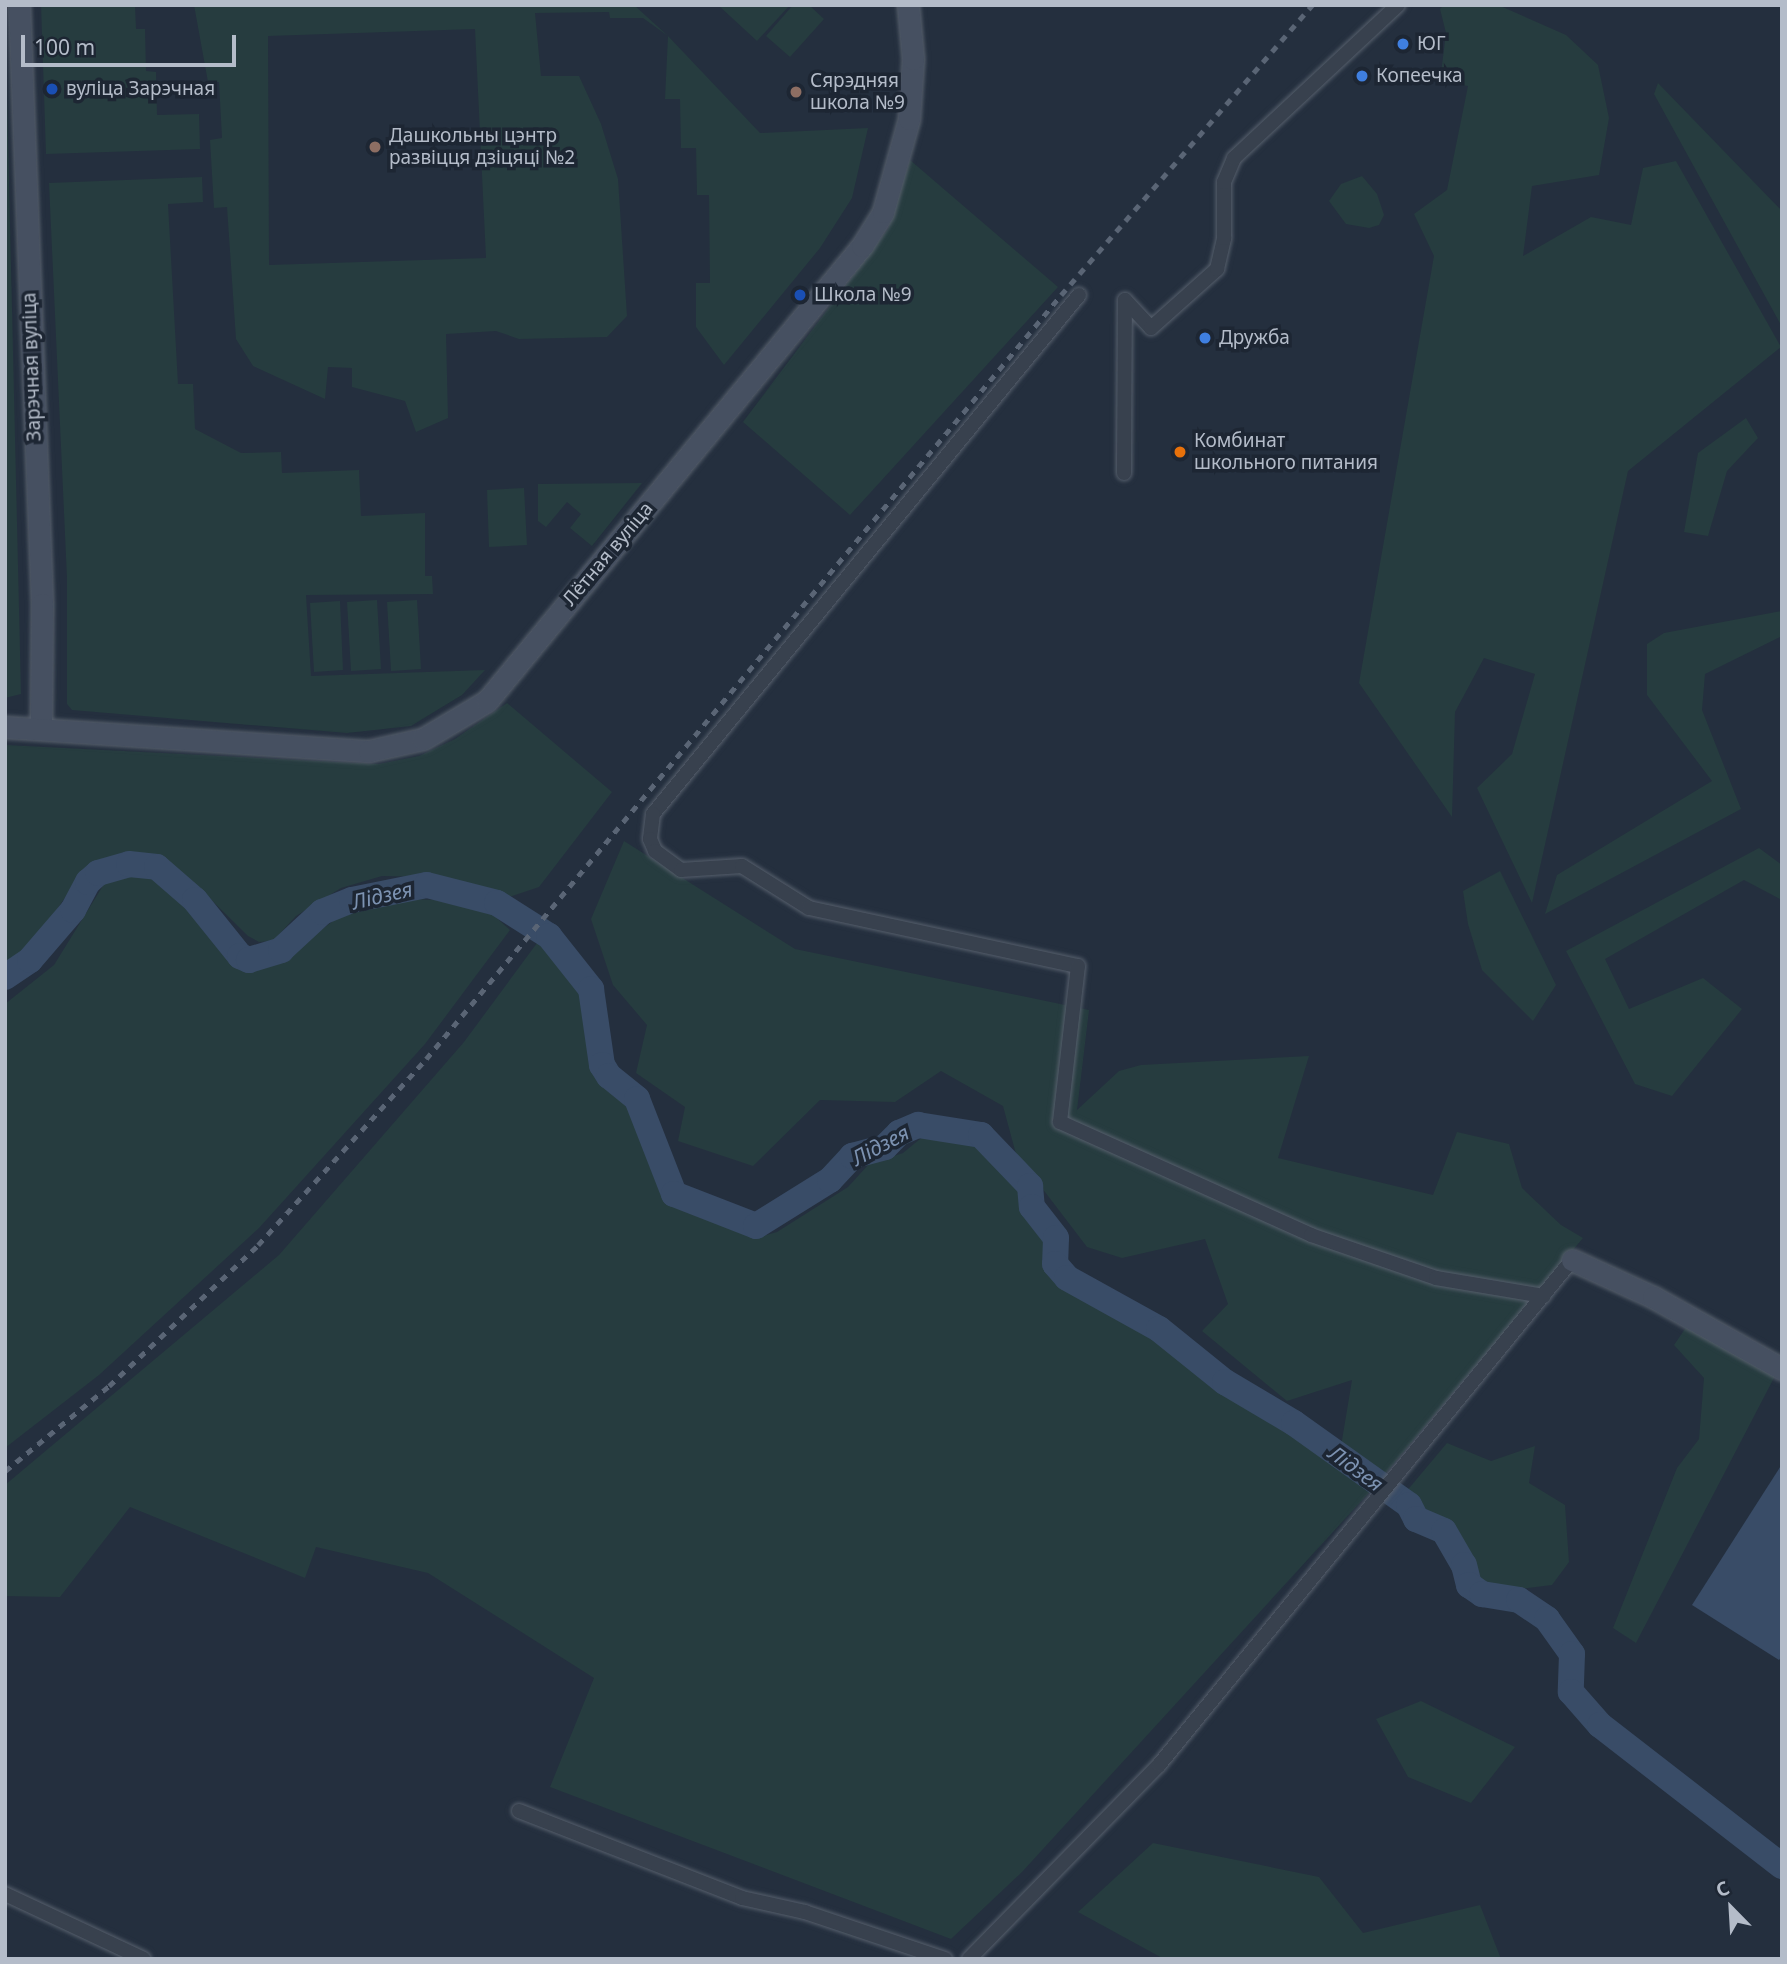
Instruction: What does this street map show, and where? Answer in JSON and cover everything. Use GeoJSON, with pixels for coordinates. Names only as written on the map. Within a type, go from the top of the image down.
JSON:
{"type":"FeatureCollection","features":[{"type":"Feature","properties":{"kind":"street","name":"Зарэчная вуліца"},"geometry":{"type":"LineString","coordinates":[[19,5],[42,604],[41,728]]}},
{"type":"Feature","properties":{"kind":"street","name":"Лётная вуліца"},"geometry":{"type":"LineString","coordinates":[[5,727],[369,751],[423,739],[487,701],[862,246],[883,212],[909,119],[913,59],[908,5]]}},
{"type":"Feature","properties":{"kind":"street"},"geometry":{"type":"LineString","coordinates":[[1124,473],[1125,300],[1151,328],[1217,269],[1224,238],[1224,182],[1234,158],[1398,5]]}},
{"type":"Feature","properties":{"kind":"street"},"geometry":{"type":"LineString","coordinates":[[1079,295],[653,814],[650,839],[655,851],[681,870],[742,866],[809,908],[1078,965],[1060,1122],[1311,1235],[1436,1278],[1544,1296]]}},
{"type":"Feature","properties":{"kind":"street"},"geometry":{"type":"LineString","coordinates":[[969,1959],[1159,1765],[1376,1505],[1572,1260],[1653,1297],[1782,1369]]}},
{"type":"Feature","properties":{"kind":"street"},"geometry":{"type":"LineString","coordinates":[[519,1811],[742,1898],[805,1912],[946,1959]]}},
{"type":"Feature","properties":{"kind":"street"},"geometry":{"type":"LineString","coordinates":[[5,1894],[144,1959]]}},
{"type":"Feature","properties":{"kind":"green space"},"geometry":{"type":"Polygon","coordinates":[[[41,5],[135,5],[136,29],[145,29],[146,71],[156,72],[157,115],[199,114],[200,149],[46,154],[41,5]]]}},
{"type":"Feature","properties":{"kind":"green space"},"geometry":{"type":"Polygon","coordinates":[[[194,5],[634,5],[668,36],[643,18],[610,18],[609,12],[535,13],[541,76],[579,76],[601,124],[618,179],[627,316],[607,337],[519,339],[496,331],[446,334],[448,418],[416,432],[405,401],[352,387],[352,368],[328,367],[325,399],[253,366],[236,339],[227,207],[214,208],[210,140],[222,138],[219,82],[208,82],[194,5]],[[475,29],[268,36],[269,265],[486,258],[475,29]]]}},
{"type":"Feature","properties":{"kind":"green space"},"geometry":{"type":"Polygon","coordinates":[[[718,5],[790,5],[757,41],[718,5]]]}},
{"type":"Feature","properties":{"kind":"green space"},"geometry":{"type":"Polygon","coordinates":[[[793,5],[809,5],[824,19],[790,57],[766,36],[793,5]]]}},
{"type":"Feature","properties":{"kind":"green space"},"geometry":{"type":"Polygon","coordinates":[[[1444,5],[1498,5],[1566,35],[1598,65],[1609,118],[1599,175],[1532,186],[1523,256],[1591,217],[1631,225],[1643,168],[1676,161],[1781,347],[1628,471],[1532,903],[1477,788],[1512,754],[1535,674],[1484,658],[1455,712],[1452,817],[1359,683],[1434,256],[1414,214],[1447,190],[1468,86],[1440,81],[1446,33],[1440,9],[1444,5]]]}},
{"type":"Feature","properties":{"kind":"green space"},"geometry":{"type":"Polygon","coordinates":[[[5,9],[21,694],[5,698],[5,9]]]}},
{"type":"Feature","properties":{"kind":"green space"},"geometry":{"type":"Polygon","coordinates":[[[668,36],[760,133],[868,128],[852,198],[820,248],[724,365],[696,327],[696,283],[710,283],[709,195],[697,195],[696,148],[681,148],[680,99],[665,99],[668,36]]]}},
{"type":"Feature","properties":{"kind":"green space"},"geometry":{"type":"Polygon","coordinates":[[[1658,83],[1782,211],[1782,327],[1654,94],[1658,83]]]}},
{"type":"Feature","properties":{"kind":"green space"},"geometry":{"type":"Polygon","coordinates":[[[910,160],[1058,287],[850,515],[743,422],[888,229],[910,160]]]}},
{"type":"Feature","properties":{"kind":"green space"},"geometry":{"type":"Polygon","coordinates":[[[1362,176],[1377,194],[1384,215],[1379,225],[1369,228],[1346,224],[1329,201],[1341,184],[1362,176]]]}},
{"type":"Feature","properties":{"kind":"green space"},"geometry":{"type":"Polygon","coordinates":[[[202,177],[203,202],[168,204],[178,384],[193,384],[195,429],[241,453],[281,452],[282,473],[359,470],[361,516],[425,513],[425,576],[432,576],[433,594],[306,595],[311,676],[485,670],[462,695],[411,726],[347,733],[72,710],[67,704],[67,578],[49,183],[202,177]]]}},
{"type":"Feature","properties":{"kind":"green space"},"geometry":{"type":"Polygon","coordinates":[[[1746,418],[1758,438],[1727,471],[1708,536],[1684,532],[1698,453],[1746,418]]]}},
{"type":"Feature","properties":{"kind":"green space"},"geometry":{"type":"Polygon","coordinates":[[[642,483],[592,546],[570,528],[581,514],[567,502],[546,527],[538,521],[538,484],[642,483]]]}},
{"type":"Feature","properties":{"kind":"green space"},"geometry":{"type":"Polygon","coordinates":[[[524,488],[527,545],[489,547],[487,490],[524,488]]]}},
{"type":"Feature","properties":{"kind":"green space"},"geometry":{"type":"Polygon","coordinates":[[[377,600],[381,669],[351,671],[347,602],[377,600]]]}},
{"type":"Feature","properties":{"kind":"green space"},"geometry":{"type":"Polygon","coordinates":[[[417,600],[421,669],[391,671],[387,602],[417,600]]]}},
{"type":"Feature","properties":{"kind":"green space"},"geometry":{"type":"Polygon","coordinates":[[[340,601],[343,670],[314,672],[310,603],[340,601]]]}},
{"type":"Feature","properties":{"kind":"green space"},"geometry":{"type":"Polygon","coordinates":[[[1782,611],[1782,636],[1705,674],[1702,710],[1741,809],[1545,914],[1557,875],[1712,781],[1647,695],[1647,644],[1664,633],[1782,611]]]}},
{"type":"Feature","properties":{"kind":"green space"},"geometry":{"type":"Polygon","coordinates":[[[507,703],[612,792],[539,887],[509,897],[436,877],[382,876],[341,888],[296,916],[273,941],[259,942],[248,936],[189,878],[138,855],[102,860],[78,879],[32,945],[5,967],[5,745],[379,764],[419,756],[455,739],[507,703]]]}},
{"type":"Feature","properties":{"kind":"green space"},"geometry":{"type":"Polygon","coordinates":[[[624,841],[795,949],[1089,1010],[1077,1110],[1119,1071],[1141,1065],[1309,1056],[1278,1158],[1433,1195],[1457,1132],[1509,1144],[1522,1188],[1561,1225],[1583,1238],[1375,1486],[1022,1872],[951,1939],[550,1787],[594,1678],[428,1573],[316,1547],[305,1578],[130,1507],[60,1597],[5,1596],[5,1485],[279,1255],[464,1042],[540,939],[587,992],[593,1038],[604,1068],[633,1097],[651,1131],[670,1195],[759,1237],[777,1232],[848,1187],[869,1164],[903,1153],[926,1134],[991,1146],[1022,1181],[1032,1216],[1053,1235],[1053,1263],[1063,1280],[1079,1293],[1121,1310],[1223,1389],[1339,1458],[1352,1380],[1287,1401],[1202,1331],[1228,1304],[1205,1239],[1122,1258],[1087,1247],[1016,1154],[1003,1106],[941,1071],[895,1102],[820,1100],[753,1166],[678,1141],[685,1107],[636,1073],[647,1025],[613,985],[591,919],[624,841]]]}},
{"type":"Feature","properties":{"kind":"green space"},"geometry":{"type":"Polygon","coordinates":[[[1759,848],[1782,865],[1782,900],[1744,880],[1605,959],[1629,1009],[1703,978],[1742,1009],[1672,1096],[1635,1084],[1566,951],[1759,848]]]}},
{"type":"Feature","properties":{"kind":"green space"},"geometry":{"type":"Polygon","coordinates":[[[1500,871],[1556,985],[1533,1021],[1482,970],[1468,924],[1463,891],[1500,871]]]}},
{"type":"Feature","properties":{"kind":"green space"},"geometry":{"type":"Polygon","coordinates":[[[138,872],[177,893],[210,933],[242,963],[283,959],[350,908],[386,898],[437,900],[490,912],[510,930],[425,1044],[259,1228],[99,1375],[5,1448],[5,1004],[54,965],[109,876],[138,872]]]}},
{"type":"Feature","properties":{"kind":"green space"},"geometry":{"type":"Polygon","coordinates":[[[1689,1323],[1776,1374],[1636,1643],[1613,1628],[1677,1468],[1699,1439],[1704,1378],[1674,1345],[1689,1323]]]}},
{"type":"Feature","properties":{"kind":"green space"},"geometry":{"type":"Polygon","coordinates":[[[1447,1443],[1491,1461],[1535,1446],[1529,1483],[1565,1505],[1569,1562],[1552,1585],[1482,1594],[1469,1585],[1464,1565],[1444,1531],[1416,1519],[1400,1499],[1447,1443]]]}},
{"type":"Feature","properties":{"kind":"green space"},"geometry":{"type":"Polygon","coordinates":[[[1421,1701],[1515,1747],[1471,1803],[1408,1777],[1376,1719],[1421,1701]]]}},
{"type":"Feature","properties":{"kind":"green space"},"geometry":{"type":"Polygon","coordinates":[[[1153,1843],[1319,1877],[1363,1933],[1480,1905],[1501,1959],[1164,1959],[1078,1912],[1153,1843]]]}},
{"type":"Feature","properties":{"kind":"water"},"geometry":{"type":"Polygon","coordinates":[[[1782,1464],[1782,1656],[1779,1660],[1692,1605],[1782,1464]]]}},
{"type":"Feature","properties":{"kind":"waterway","name":"Лідзея"},"geometry":{"type":"LineString","coordinates":[[5,977],[30,960],[73,910],[88,882],[98,873],[129,864],[157,867],[195,900],[240,956],[249,960],[281,950],[322,912],[352,900],[427,885],[497,903],[549,936],[591,989],[602,1065],[609,1076],[637,1099],[674,1194],[756,1226],[830,1180],[852,1156],[885,1147],[899,1133],[918,1125],[981,1135],[1030,1186],[1032,1207],[1056,1238],[1055,1264],[1067,1278],[1159,1329],[1225,1382],[1294,1423],[1409,1505],[1416,1519],[1444,1531],[1464,1565],[1469,1585],[1482,1594],[1519,1600],[1547,1619],[1572,1654],[1571,1692],[1600,1725],[1782,1866]]}},
{"type":"Feature","properties":{"kind":"railway"},"geometry":{"type":"LineString","coordinates":[[5,1471],[109,1386],[258,1245],[426,1059],[1061,295],[1312,5]]}},
{"type":"Feature","properties":{"kind":"place","name":"ЮГ"},"geometry":{"type":"Point","coordinates":[1403,44]}},
{"type":"Feature","properties":{"kind":"place","name":"Копеечка"},"geometry":{"type":"Point","coordinates":[1362,76]}},
{"type":"Feature","properties":{"kind":"place","name":"вуліца Зарэчная"},"geometry":{"type":"Point","coordinates":[52,89]}},
{"type":"Feature","properties":{"kind":"place","name":"Сярэдняя школа №9"},"geometry":{"type":"Point","coordinates":[796,92]}},
{"type":"Feature","properties":{"kind":"place","name":"Дашкольны цэнтр развіцця дзіцяці №2"},"geometry":{"type":"Point","coordinates":[375,147]}},
{"type":"Feature","properties":{"kind":"place","name":"Школа №9"},"geometry":{"type":"Point","coordinates":[800,295]}},
{"type":"Feature","properties":{"kind":"place","name":"Дружба"},"geometry":{"type":"Point","coordinates":[1205,338]}},
{"type":"Feature","properties":{"kind":"place","name":"Комбинат школьного питания"},"geometry":{"type":"Point","coordinates":[1180,452]}}]}
